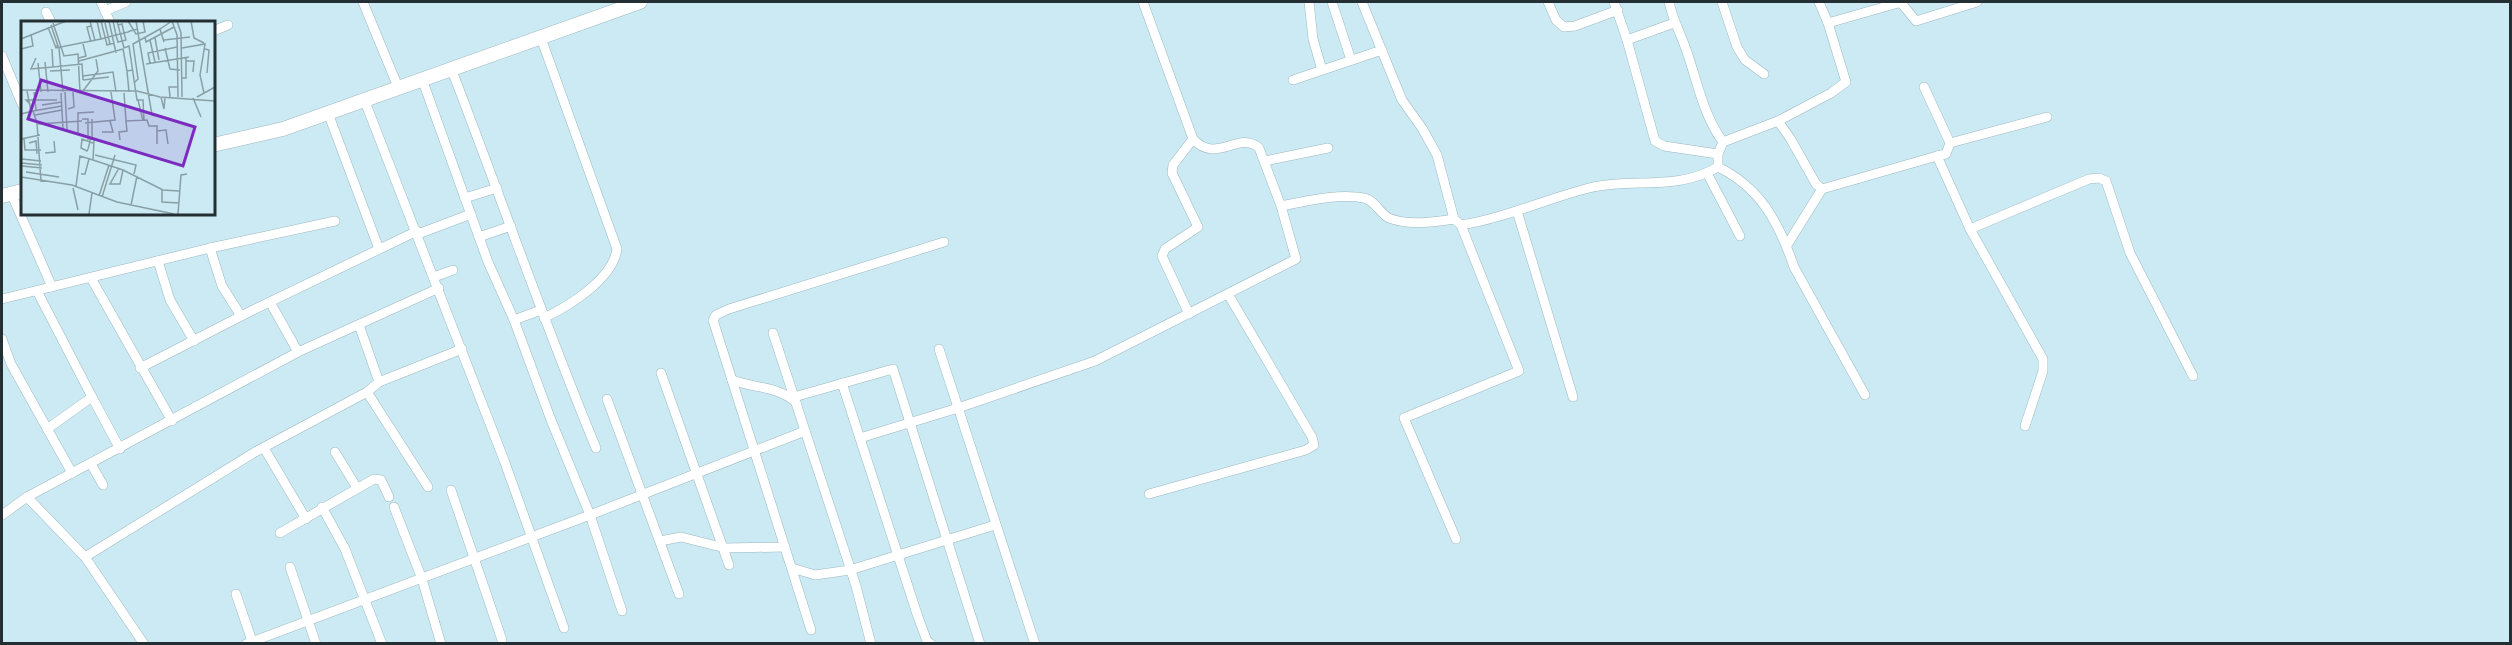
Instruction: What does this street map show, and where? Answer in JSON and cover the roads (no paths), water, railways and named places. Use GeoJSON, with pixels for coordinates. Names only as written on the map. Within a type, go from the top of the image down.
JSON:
{"type":"FeatureCollection","features":[{"type":"Feature","properties":{"kind":"street"},"geometry":{"type":"LineString","coordinates":[[100,2],[110,21]]}},
{"type":"Feature","properties":{"kind":"street"},"geometry":{"type":"LineString","coordinates":[[105,11],[126,2]]}},
{"type":"Feature","properties":{"kind":"street"},"geometry":{"type":"LineString","coordinates":[[363,2],[398,87]]}},
{"type":"Feature","properties":{"kind":"street"},"geometry":{"type":"LineString","coordinates":[[214,145],[283,129],[640,2]]}},
{"type":"Feature","properties":{"kind":"street"},"geometry":{"type":"LineString","coordinates":[[860,438],[958,408],[1095,361],[1296,259],[1266,161],[1259,148],[1254,143],[1246,142],[1209,150],[1199,146],[1193,139],[1143,2]]}},
{"type":"Feature","properties":{"kind":"street"},"geometry":{"type":"LineString","coordinates":[[1309,2],[1313,39],[1322,70]]}},
{"type":"Feature","properties":{"kind":"street"},"geometry":{"type":"LineString","coordinates":[[1332,2],[1352,60]]}},
{"type":"Feature","properties":{"kind":"street"},"geometry":{"type":"LineString","coordinates":[[1362,2],[1402,99],[1437,155],[1458,222],[1520,371],[1404,418],[1456,539]]}},
{"type":"Feature","properties":{"kind":"street"},"geometry":{"type":"LineString","coordinates":[[1548,2],[1556,20],[1564,27],[1575,26],[1616,6],[1657,143],[1718,154]]}},
{"type":"Feature","properties":{"kind":"street"},"geometry":{"type":"LineString","coordinates":[[1669,2],[1674,23],[1687,51],[1710,125],[1723,142]]}},
{"type":"Feature","properties":{"kind":"street"},"geometry":{"type":"LineString","coordinates":[[1722,2],[1737,47],[1745,60],[1764,74]]}},
{"type":"Feature","properties":{"kind":"street"},"geometry":{"type":"LineString","coordinates":[[1718,167],[1718,154],[1723,142],[1778,121],[1831,93],[1846,82],[1828,23],[1819,2]]}},
{"type":"Feature","properties":{"kind":"street"},"geometry":{"type":"LineString","coordinates":[[1828,23],[1899,3],[1916,21],[1977,2]]}},
{"type":"Feature","properties":{"kind":"street"},"geometry":{"type":"LineString","coordinates":[[46,12],[50,21]]}},
{"type":"Feature","properties":{"kind":"street"},"geometry":{"type":"LineString","coordinates":[[1627,40],[1674,23]]}},
{"type":"Feature","properties":{"kind":"street"},"geometry":{"type":"LineString","coordinates":[[214,31],[228,25]]}},
{"type":"Feature","properties":{"kind":"street"},"geometry":{"type":"LineString","coordinates":[[514,320],[542,314],[580,298],[610,266],[617,249],[541,38]]}},
{"type":"Feature","properties":{"kind":"street"},"geometry":{"type":"LineString","coordinates":[[1293,80],[1382,50]]}},
{"type":"Feature","properties":{"kind":"street"},"geometry":{"type":"LineString","coordinates":[[2,56],[21,102]]}},
{"type":"Feature","properties":{"kind":"street"},"geometry":{"type":"LineString","coordinates":[[451,68],[542,314],[596,448]]}},
{"type":"Feature","properties":{"kind":"street"},"geometry":{"type":"LineString","coordinates":[[422,79],[488,262],[514,320],[550,420],[590,515],[622,610]]}},
{"type":"Feature","properties":{"kind":"street"},"geometry":{"type":"LineString","coordinates":[[1786,245],[1822,189],[1946,154],[1950,143],[1924,87]]}},
{"type":"Feature","properties":{"kind":"street"},"geometry":{"type":"LineString","coordinates":[[364,99],[439,288],[564,628]]}},
{"type":"Feature","properties":{"kind":"street"},"geometry":{"type":"LineString","coordinates":[[328,113],[379,249]]}},
{"type":"Feature","properties":{"kind":"street"},"geometry":{"type":"LineString","coordinates":[[1950,143],[2047,117]]}},
{"type":"Feature","properties":{"kind":"street"},"geometry":{"type":"LineString","coordinates":[[1778,121],[1816,184],[1822,189]]}},
{"type":"Feature","properties":{"kind":"street"},"geometry":{"type":"LineString","coordinates":[[1189,314],[1162,256],[1165,249],[1198,227],[1172,172],[1173,165],[1193,139]]}},
{"type":"Feature","properties":{"kind":"street"},"geometry":{"type":"LineString","coordinates":[[1266,161],[1328,148]]}},
{"type":"Feature","properties":{"kind":"street"},"geometry":{"type":"LineString","coordinates":[[1937,156],[1970,229],[2043,358],[2043,371],[2025,426]]}},
{"type":"Feature","properties":{"kind":"street"},"geometry":{"type":"LineString","coordinates":[[1281,206],[1315,200],[1368,198],[1389,218],[1424,223],[1458,222],[1517,211],[1588,188],[1622,182],[1650,185],[1679,181],[1707,173],[1718,167]]}},
{"type":"Feature","properties":{"kind":"street"},"geometry":{"type":"LineString","coordinates":[[1718,167],[1737,176],[1763,201],[1786,245],[1794,267],[1865,395]]}},
{"type":"Feature","properties":{"kind":"street"},"geometry":{"type":"LineString","coordinates":[[1707,173],[1740,236]]}},
{"type":"Feature","properties":{"kind":"street"},"geometry":{"type":"LineString","coordinates":[[1970,229],[2089,180],[2099,178],[2106,181],[2130,253],[2193,376]]}},
{"type":"Feature","properties":{"kind":"street"},"geometry":{"type":"LineString","coordinates":[[465,198],[497,188]]}},
{"type":"Feature","properties":{"kind":"street"},"geometry":{"type":"LineString","coordinates":[[12,193],[52,287]]}},
{"type":"Feature","properties":{"kind":"street"},"geometry":{"type":"LineString","coordinates":[[1517,211],[1574,397]]}},
{"type":"Feature","properties":{"kind":"street"},"geometry":{"type":"LineString","coordinates":[[140,368],[379,249],[417,232],[471,214]]}},
{"type":"Feature","properties":{"kind":"street"},"geometry":{"type":"LineString","coordinates":[[2,299],[210,248],[335,221]]}},
{"type":"Feature","properties":{"kind":"street"},"geometry":{"type":"LineString","coordinates":[[479,237],[511,226]]}},
{"type":"Feature","properties":{"kind":"street"},"geometry":{"type":"LineString","coordinates":[[811,630],[756,450],[714,330],[713,320],[716,315],[729,309],[944,242]]}},
{"type":"Feature","properties":{"kind":"street"},"geometry":{"type":"LineString","coordinates":[[210,248],[222,286],[242,316]]}},
{"type":"Feature","properties":{"kind":"street"},"geometry":{"type":"LineString","coordinates":[[158,261],[170,300],[194,341]]}},
{"type":"Feature","properties":{"kind":"street"},"geometry":{"type":"LineString","coordinates":[[434,277],[453,270]]}},
{"type":"Feature","properties":{"kind":"street"},"geometry":{"type":"LineString","coordinates":[[91,278],[172,421]]}},
{"type":"Feature","properties":{"kind":"street"},"geometry":{"type":"LineString","coordinates":[[3,511],[298,352],[439,288]]}},
{"type":"Feature","properties":{"kind":"street"},"geometry":{"type":"LineString","coordinates":[[37,291],[120,449]]}},
{"type":"Feature","properties":{"kind":"street"},"geometry":{"type":"LineString","coordinates":[[1149,494],[1306,450],[1314,445],[1312,437],[1228,294]]}},
{"type":"Feature","properties":{"kind":"street"},"geometry":{"type":"LineString","coordinates":[[270,302],[298,352]]}},
{"type":"Feature","properties":{"kind":"street"},"geometry":{"type":"LineString","coordinates":[[358,325],[379,382]]}},
{"type":"Feature","properties":{"kind":"street"},"geometry":{"type":"LineString","coordinates":[[773,333],[872,644]]}},
{"type":"Feature","properties":{"kind":"street"},"geometry":{"type":"LineString","coordinates":[[2,339],[11,364],[72,473]]}},
{"type":"Feature","properties":{"kind":"street"},"geometry":{"type":"LineString","coordinates":[[85,557],[264,448],[368,392],[379,382],[462,349]]}},
{"type":"Feature","properties":{"kind":"street"},"geometry":{"type":"LineString","coordinates":[[939,349],[1035,644]]}},
{"type":"Feature","properties":{"kind":"street"},"geometry":{"type":"LineString","coordinates":[[732,380],[749,386],[776,389],[795,400],[842,383],[893,369],[980,644]]}},
{"type":"Feature","properties":{"kind":"street"},"geometry":{"type":"LineString","coordinates":[[661,373],[699,473],[729,565]]}},
{"type":"Feature","properties":{"kind":"street"},"geometry":{"type":"LineString","coordinates":[[842,383],[918,617],[927,640],[932,644]]}},
{"type":"Feature","properties":{"kind":"street"},"geometry":{"type":"LineString","coordinates":[[368,392],[428,487]]}},
{"type":"Feature","properties":{"kind":"street"},"geometry":{"type":"LineString","coordinates":[[47,429],[92,397]]}},
{"type":"Feature","properties":{"kind":"street"},"geometry":{"type":"LineString","coordinates":[[607,399],[644,495],[678,594]]}},
{"type":"Feature","properties":{"kind":"street"},"geometry":{"type":"LineString","coordinates":[[236,594],[250,643],[644,495],[805,431]]}},
{"type":"Feature","properties":{"kind":"street"},"geometry":{"type":"LineString","coordinates":[[264,448],[306,519]]}},
{"type":"Feature","properties":{"kind":"street"},"geometry":{"type":"LineString","coordinates":[[335,452],[357,488]]}},
{"type":"Feature","properties":{"kind":"street"},"geometry":{"type":"LineString","coordinates":[[91,464],[103,485]]}},
{"type":"Feature","properties":{"kind":"street"},"geometry":{"type":"LineString","coordinates":[[280,533],[322,507],[377,478],[381,480],[388,497]]}},
{"type":"Feature","properties":{"kind":"street"},"geometry":{"type":"LineString","coordinates":[[451,490],[502,639]]}},
{"type":"Feature","properties":{"kind":"street"},"geometry":{"type":"LineString","coordinates":[[27,497],[85,557],[144,644]]}},
{"type":"Feature","properties":{"kind":"street"},"geometry":{"type":"LineString","coordinates":[[322,507],[345,549],[382,644]]}},
{"type":"Feature","properties":{"kind":"street"},"geometry":{"type":"LineString","coordinates":[[394,507],[422,579],[441,644]]}},
{"type":"Feature","properties":{"kind":"street"},"geometry":{"type":"LineString","coordinates":[[792,568],[815,575],[850,570],[996,525]]}},
{"type":"Feature","properties":{"kind":"street"},"geometry":{"type":"LineString","coordinates":[[660,541],[689,537],[725,548],[785,547]]}},
{"type":"Feature","properties":{"kind":"street"},"geometry":{"type":"LineString","coordinates":[[290,567],[316,644]]}}]}
